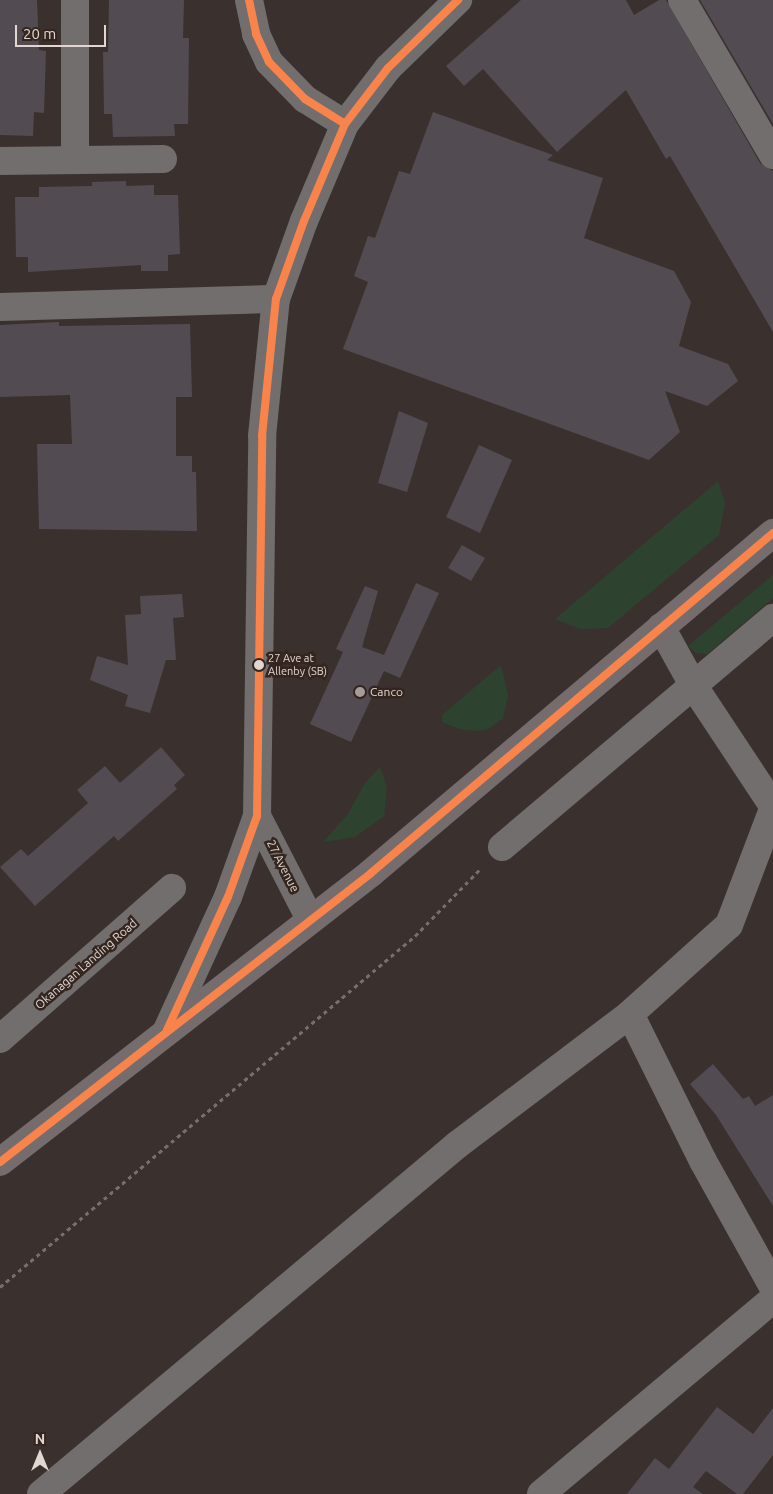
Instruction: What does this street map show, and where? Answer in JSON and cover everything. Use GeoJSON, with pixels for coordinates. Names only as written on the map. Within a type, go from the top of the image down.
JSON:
{"type":"FeatureCollection","features":[{"type":"Feature","properties":{"kind":"main road"},"geometry":{"type":"LineString","coordinates":[[0,1162],[167,1030],[371,873],[773,533]]}},
{"type":"Feature","properties":{"kind":"street"},"geometry":{"type":"LineString","coordinates":[[75,0],[75,159]]}},
{"type":"Feature","properties":{"kind":"street"},"geometry":{"type":"LineString","coordinates":[[249,0],[256,34],[269,62],[304,98],[345,124]]}},
{"type":"Feature","properties":{"kind":"street","name":"27 Avenue"},"geometry":{"type":"LineString","coordinates":[[310,919],[257,816],[262,436],[276,299],[304,220],[345,124],[388,68],[458,0]]}},
{"type":"Feature","properties":{"kind":"street"},"geometry":{"type":"LineString","coordinates":[[682,0],[773,155]]}},
{"type":"Feature","properties":{"kind":"street"},"geometry":{"type":"LineString","coordinates":[[0,160],[163,159]]}},
{"type":"Feature","properties":{"kind":"street"},"geometry":{"type":"LineString","coordinates":[[0,307],[276,299]]}},
{"type":"Feature","properties":{"kind":"street"},"geometry":{"type":"LineString","coordinates":[[502,847],[773,618]]}},
{"type":"Feature","properties":{"kind":"street"},"geometry":{"type":"LineString","coordinates":[[41,1494],[457,1145],[630,1014],[728,925],[773,807],[693,685],[661,627]]}},
{"type":"Feature","properties":{"kind":"street"},"geometry":{"type":"LineString","coordinates":[[167,1030],[228,897],[257,816]]}},
{"type":"Feature","properties":{"kind":"street","name":"Okanagan Landing Road"},"geometry":{"type":"LineString","coordinates":[[0,1039],[172,888]]}},
{"type":"Feature","properties":{"kind":"street"},"geometry":{"type":"LineString","coordinates":[[630,1014],[703,1161],[773,1287]]}},
{"type":"Feature","properties":{"kind":"street"},"geometry":{"type":"LineString","coordinates":[[541,1494],[773,1299]]}},
{"type":"Feature","properties":{"kind":"path"},"geometry":{"type":"LineString","coordinates":[[0,1287],[415,936],[502,847]]}},
{"type":"Feature","properties":{"kind":"green space"},"geometry":{"type":"Polygon","coordinates":[[[718,481],[725,503],[719,535],[608,628],[580,629],[555,619],[718,481]]]}},
{"type":"Feature","properties":{"kind":"green space"},"geometry":{"type":"Polygon","coordinates":[[[773,575],[773,598],[707,654],[696,653],[688,646],[773,575]]]}},
{"type":"Feature","properties":{"kind":"green space"},"geometry":{"type":"Polygon","coordinates":[[[501,665],[508,695],[503,718],[489,729],[476,731],[459,729],[442,722],[442,715],[501,665]]]}},
{"type":"Feature","properties":{"kind":"green space"},"geometry":{"type":"Polygon","coordinates":[[[380,767],[387,787],[384,816],[355,837],[323,842],[348,814],[365,783],[380,767]]]}},
{"type":"Feature","properties":{"kind":"building"},"geometry":{"type":"Polygon","coordinates":[[[0,0],[37,0],[39,50],[46,51],[44,113],[34,112],[33,136],[0,135],[0,0]]]}},
{"type":"Feature","properties":{"kind":"building"},"geometry":{"type":"Polygon","coordinates":[[[109,0],[184,0],[183,38],[189,38],[188,124],[174,124],[175,136],[113,137],[112,114],[104,114],[103,52],[108,52],[109,0]]]}},
{"type":"Feature","properties":{"kind":"building"},"geometry":{"type":"Polygon","coordinates":[[[521,0],[626,0],[634,15],[659,0],[666,0],[760,163],[773,171],[773,332],[670,156],[666,159],[626,90],[557,152],[483,69],[464,86],[446,66],[521,0]]]}},
{"type":"Feature","properties":{"kind":"building"},"geometry":{"type":"Polygon","coordinates":[[[700,0],[773,0],[773,124],[700,0]]]}},
{"type":"Feature","properties":{"kind":"building"},"geometry":{"type":"Polygon","coordinates":[[[433,112],[553,155],[547,160],[603,178],[584,238],[674,271],[691,302],[679,346],[728,364],[738,381],[707,406],[665,391],[680,432],[649,460],[343,349],[368,282],[354,276],[368,236],[375,238],[399,171],[410,174],[433,112]]]}},
{"type":"Feature","properties":{"kind":"building"},"geometry":{"type":"Polygon","coordinates":[[[126,181],[126,186],[154,185],[154,195],[178,195],[180,254],[168,255],[168,271],[141,271],[141,265],[28,272],[28,257],[16,257],[15,197],[39,197],[39,187],[92,186],[92,182],[126,181]]]}},
{"type":"Feature","properties":{"kind":"building"},"geometry":{"type":"Polygon","coordinates":[[[59,322],[59,326],[190,324],[192,397],[176,397],[176,456],[192,456],[192,472],[196,472],[197,531],[39,529],[37,444],[72,444],[70,395],[0,397],[0,325],[59,322]]]}},
{"type":"Feature","properties":{"kind":"building"},"geometry":{"type":"Polygon","coordinates":[[[399,411],[428,423],[407,492],[378,483],[399,411]]]}},
{"type":"Feature","properties":{"kind":"building"},"geometry":{"type":"Polygon","coordinates":[[[479,445],[512,460],[480,533],[446,517],[479,445]]]}},
{"type":"Feature","properties":{"kind":"building"},"geometry":{"type":"Polygon","coordinates":[[[462,545],[485,558],[471,581],[448,568],[462,545]]]}},
{"type":"Feature","properties":{"kind":"building"},"geometry":{"type":"Polygon","coordinates":[[[416,583],[439,593],[400,678],[384,671],[351,742],[310,724],[343,652],[336,649],[365,586],[378,591],[362,647],[384,655],[416,583]]]}},
{"type":"Feature","properties":{"kind":"building"},"geometry":{"type":"Polygon","coordinates":[[[182,594],[184,617],[173,618],[176,660],[166,660],[150,713],[125,706],[128,695],[90,680],[97,656],[128,665],[125,615],[141,614],[140,596],[182,594]]]}},
{"type":"Feature","properties":{"kind":"building"},"geometry":{"type":"Polygon","coordinates":[[[161,747],[185,775],[174,785],[177,789],[118,841],[114,836],[35,906],[0,867],[21,849],[28,856],[88,803],[77,790],[105,766],[120,783],[161,747]]]}},
{"type":"Feature","properties":{"kind":"building"},"geometry":{"type":"Polygon","coordinates":[[[713,1064],[743,1099],[749,1096],[755,1106],[773,1095],[773,1206],[716,1115],[690,1084],[713,1064]]]}},
{"type":"Feature","properties":{"kind":"building"},"geometry":{"type":"Polygon","coordinates":[[[717,1407],[753,1434],[773,1408],[773,1455],[743,1494],[737,1494],[706,1471],[693,1487],[703,1494],[627,1494],[655,1458],[669,1469],[717,1407]]]}},
{"type":"Feature","properties":{"kind":"transit line"},"geometry":{"type":"LineString","coordinates":[[249,0],[256,34],[269,62],[305,99],[345,124]]}},
{"type":"Feature","properties":{"kind":"transit line"},"geometry":{"type":"LineString","coordinates":[[167,1030],[228,897],[257,816],[262,436],[276,299],[304,221],[345,124],[388,68],[458,0]]}},
{"type":"Feature","properties":{"kind":"transit line"},"geometry":{"type":"LineString","coordinates":[[0,1162],[371,873],[773,533]]}},
{"type":"Feature","properties":{"kind":"place","name":"27 Ave at Allenby (SB)"},"geometry":{"type":"Point","coordinates":[259,665]}},
{"type":"Feature","properties":{"kind":"place","name":"Canco"},"geometry":{"type":"Point","coordinates":[360,692]}}]}
